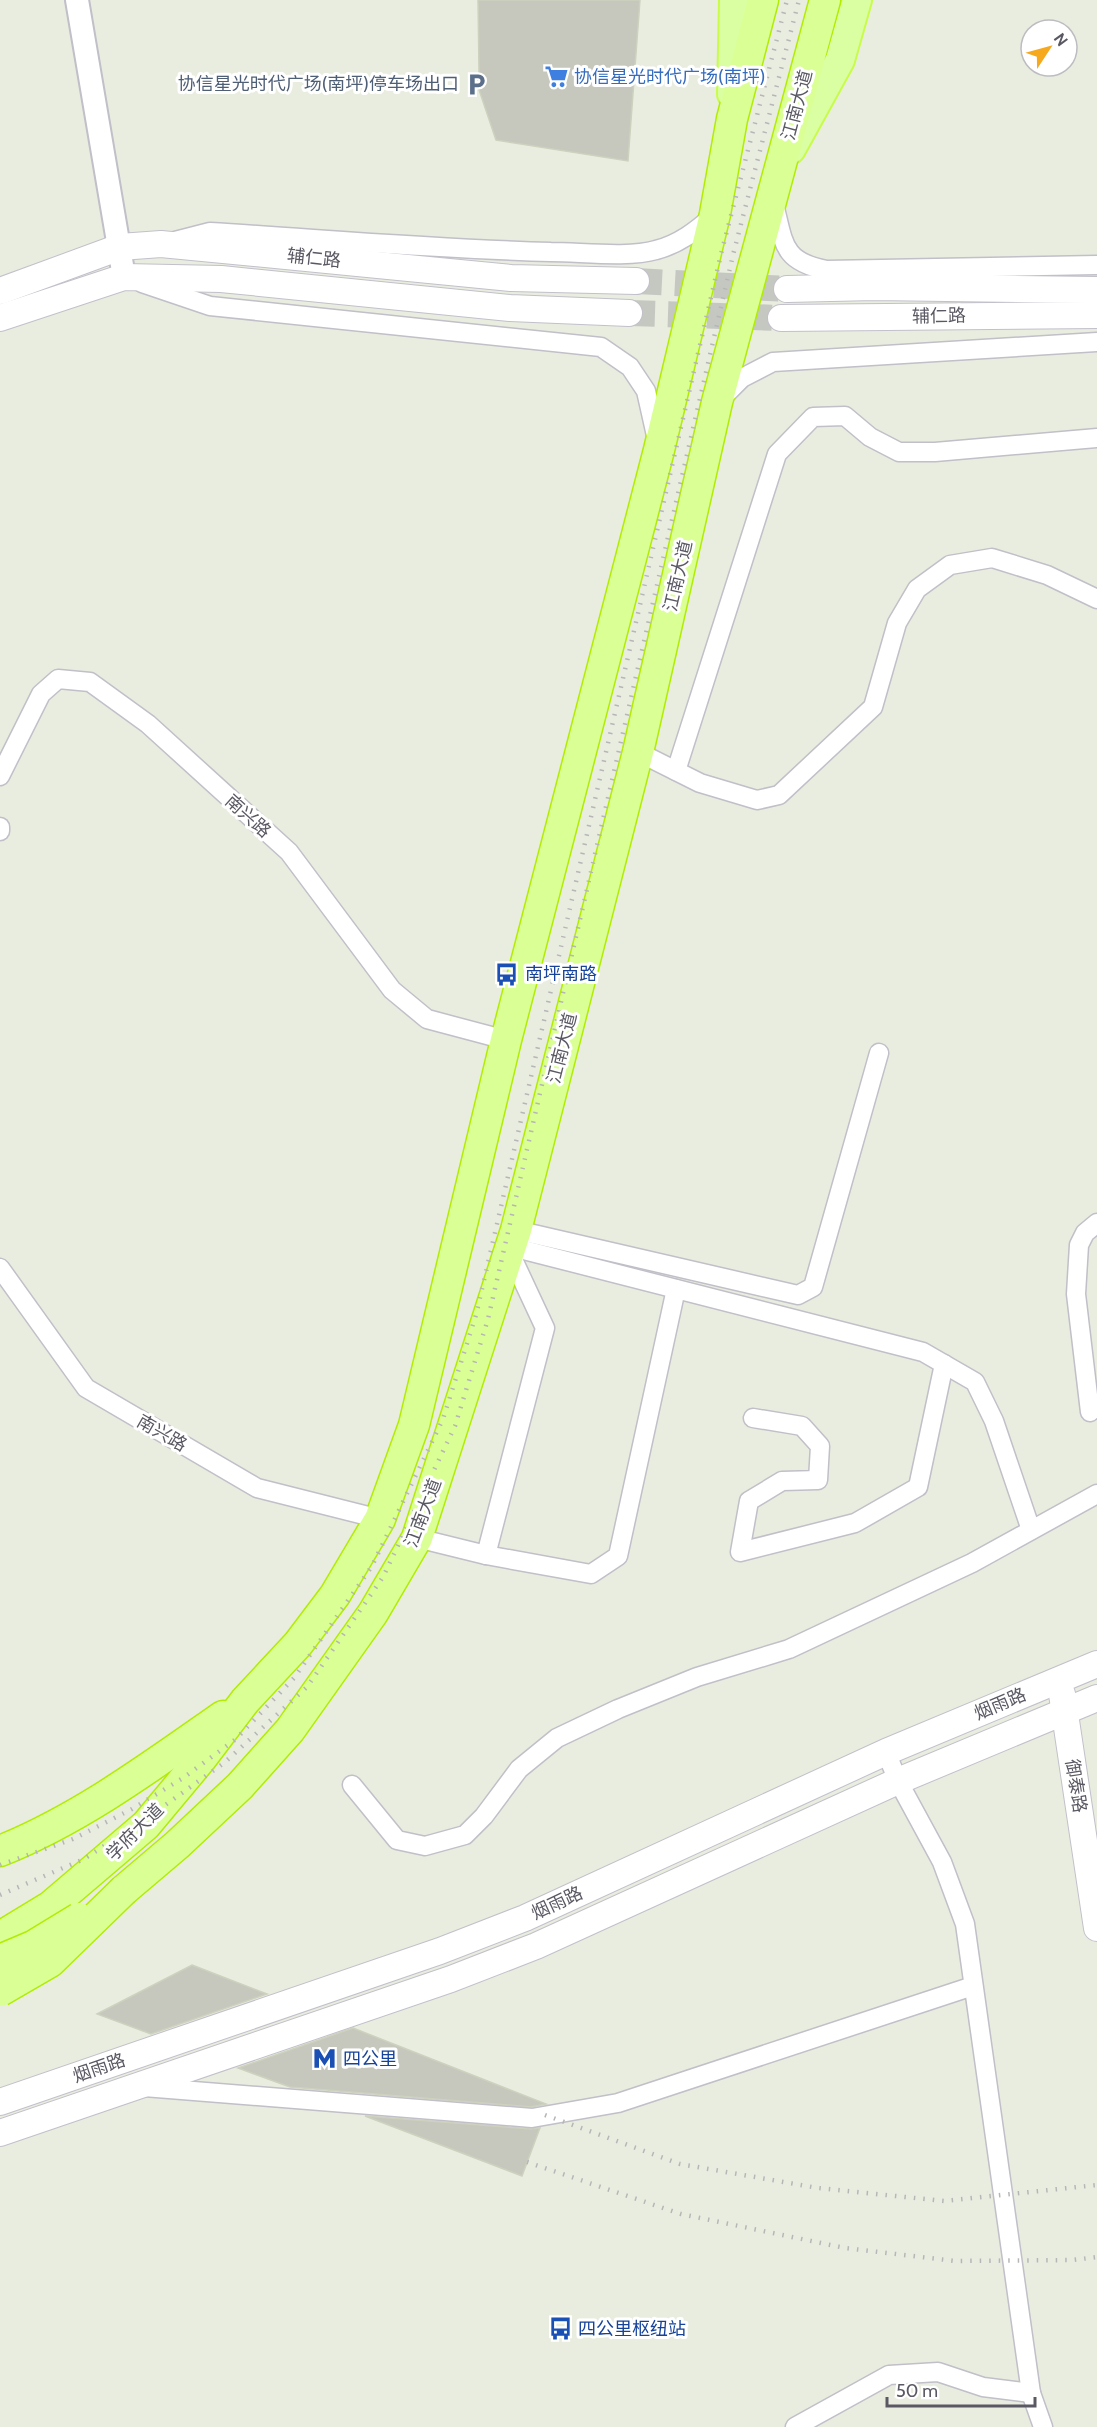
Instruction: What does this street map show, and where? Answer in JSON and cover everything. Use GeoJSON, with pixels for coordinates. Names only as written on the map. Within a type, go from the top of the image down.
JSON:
{"type":"FeatureCollection","features":[{"type":"Feature","properties":{"kind":"highway"},"geometry":{"type":"LineString","coordinates":[[0,1851],[37,1836],[95,1801],[245,1701],[298,1644],[335,1595],[380,1519],[414,1425],[506,1040],[659,450],[716,214],[732,119],[763,0]]}},
{"type":"Feature","properties":{"kind":"highway","name":"江南大道"},"geometry":{"type":"LineString","coordinates":[[124,1890],[177,1845],[240,1786],[290,1730],[361,1631],[417,1538],[513,1243],[638,752],[717,402],[825,0]]}},
{"type":"Feature","properties":{"kind":"highway","name":"学府大道"},"geometry":{"type":"LineString","coordinates":[[1,1944],[51,1906],[146,1825],[201,1759],[245,1701]]}},
{"type":"Feature","properties":{"kind":"highway"},"geometry":{"type":"LineString","coordinates":[[0,1991],[50,1962],[124,1890]]}},
{"type":"Feature","properties":{"kind":"highway","name":"学府大道"},"geometry":{"type":"LineString","coordinates":[[1,1944],[33,1946],[124,1890]]}},
{"type":"Feature","properties":{"kind":"main road"},"geometry":{"type":"LineString","coordinates":[[732,119],[734,0]]}},
{"type":"Feature","properties":{"kind":"main road"},"geometry":{"type":"LineString","coordinates":[[782,166],[840,60],[857,0]]}},
{"type":"Feature","properties":{"kind":"main road","name":"辅仁路"},"geometry":{"type":"LineString","coordinates":[[0,291],[120,247],[161,244],[511,278],[636,281]]}},
{"type":"Feature","properties":{"kind":"main road","name":"辅仁路"},"geometry":{"type":"LineString","coordinates":[[0,318],[124,277],[221,279],[510,308],[629,313]]}},
{"type":"Feature","properties":{"kind":"main road","name":"辅仁路"},"geometry":{"type":"LineString","coordinates":[[788,289],[875,286],[1097,290]]}},
{"type":"Feature","properties":{"kind":"main road","name":"辅仁路"},"geometry":{"type":"LineString","coordinates":[[780,318],[1097,315]]}},
{"type":"Feature","properties":{"kind":"main road","name":"烟雨路"},"geometry":{"type":"LineString","coordinates":[[0,2102],[440,1951],[525,1918],[886,1752],[1097,1664]]}},
{"type":"Feature","properties":{"kind":"main road","name":"御泰路"},"geometry":{"type":"LineString","coordinates":[[1060,1679],[1097,1928]]}},
{"type":"Feature","properties":{"kind":"main road","name":"烟雨路"},"geometry":{"type":"LineString","coordinates":[[0,2133],[451,1979],[536,1946],[898,1780],[1097,1698]]}},
{"type":"Feature","properties":{"kind":"street"},"geometry":{"type":"LineString","coordinates":[[77,0],[124,277],[210,306],[601,347],[630,367],[646,391],[659,450]]}},
{"type":"Feature","properties":{"kind":"street"},"geometry":{"type":"LineString","coordinates":[[773,200],[783,243],[793,256],[806,266],[827,270],[1097,265]]}},
{"type":"Feature","properties":{"kind":"street"},"geometry":{"type":"LineString","coordinates":[[161,244],[210,232],[500,251],[626,253],[654,251],[676,243],[696,231],[716,214]]}},
{"type":"Feature","properties":{"kind":"street"},"geometry":{"type":"LineString","coordinates":[[717,402],[742,378],[772,362],[1097,342]]}},
{"type":"Feature","properties":{"kind":"street"},"geometry":{"type":"LineString","coordinates":[[676,771],[777,454],[813,417],[845,416],[870,437],[899,452],[935,452],[1097,438]]}},
{"type":"Feature","properties":{"kind":"street"},"geometry":{"type":"LineString","coordinates":[[638,752],[700,783],[757,800],[779,795],[873,708],[897,623],[917,589],[950,566],[992,558],[1047,575],[1097,600]]}},
{"type":"Feature","properties":{"kind":"street","name":"南兴路"},"geometry":{"type":"LineString","coordinates":[[0,776],[40,694],[58,678],[90,682],[148,724],[289,852],[392,990],[427,1019],[506,1040]]}},
{"type":"Feature","properties":{"kind":"street"},"geometry":{"type":"LineString","coordinates":[[513,1243],[798,1295],[813,1287],[879,1053]]}},
{"type":"Feature","properties":{"kind":"street"},"geometry":{"type":"LineString","coordinates":[[1090,1412],[1076,1294],[1078,1245],[1085,1233],[1097,1223]]}},
{"type":"Feature","properties":{"kind":"street"},"geometry":{"type":"LineString","coordinates":[[513,1243],[676,1289],[923,1352],[975,1382],[994,1421],[1031,1530]]}},
{"type":"Feature","properties":{"kind":"street"},"geometry":{"type":"LineString","coordinates":[[486,1555],[546,1328],[513,1243]]}},
{"type":"Feature","properties":{"kind":"street","name":"南兴路"},"geometry":{"type":"LineString","coordinates":[[0,1268],[86,1388],[257,1488],[380,1519]]}},
{"type":"Feature","properties":{"kind":"street"},"geometry":{"type":"LineString","coordinates":[[417,1538],[486,1555],[591,1574],[618,1556],[676,1289]]}},
{"type":"Feature","properties":{"kind":"street"},"geometry":{"type":"LineString","coordinates":[[753,1418],[802,1426],[820,1446],[818,1479],[782,1481],[749,1501],[740,1552],[855,1523],[918,1487],[944,1364]]}},
{"type":"Feature","properties":{"kind":"street"},"geometry":{"type":"LineString","coordinates":[[352,1785],[397,1840],[425,1846],[465,1835],[484,1816],[519,1769],[556,1738],[697,1677],[789,1650],[972,1563],[1097,1494]]}},
{"type":"Feature","properties":{"kind":"street"},"geometry":{"type":"LineString","coordinates":[[886,1752],[898,1780],[942,1862],[965,1924],[1030,2393],[1043,2427]]}},
{"type":"Feature","properties":{"kind":"street"},"geometry":{"type":"LineString","coordinates":[[133,2086],[532,2118],[618,2103],[973,1986]]}},
{"type":"Feature","properties":{"kind":"street"},"geometry":{"type":"LineString","coordinates":[[795,2427],[889,2376],[938,2372],[983,2387],[1030,2393]]}},
{"type":"Feature","properties":{"kind":"building","name":"协信星光时代广场(南坪)"},"geometry":{"type":"Polygon","coordinates":[[[478,0],[640,0],[628,161],[496,140],[477,84],[479,71],[478,0]]]}},
{"type":"Feature","properties":{"kind":"building"},"geometry":{"type":"Polygon","coordinates":[[[192,1965],[267,1994],[151,2034],[97,2014],[192,1965]]]}},
{"type":"Feature","properties":{"kind":"building"},"geometry":{"type":"Polygon","coordinates":[[[353,2028],[546,2104],[531,2107],[290,2087],[238,2068],[353,2028]]]}},
{"type":"Feature","properties":{"kind":"building"},"geometry":{"type":"Polygon","coordinates":[[[365,2116],[531,2129],[540,2128],[522,2176],[365,2116]]]}},
{"type":"Feature","properties":{"kind":"tunnel"},"geometry":{"type":"LineString","coordinates":[[636,281],[787,289]]}},
{"type":"Feature","properties":{"kind":"tunnel"},"geometry":{"type":"LineString","coordinates":[[629,313],[781,318]]}},
{"type":"Feature","properties":{"kind":"railway"},"geometry":{"type":"LineString","coordinates":[[0,1865],[73,1839],[132,1809],[183,1778],[236,1739],[294,1678],[372,1566],[443,1419],[476,1315],[721,254],[787,0]]}},
{"type":"Feature","properties":{"kind":"railway"},"geometry":{"type":"LineString","coordinates":[[0,1895],[84,1859],[147,1818],[224,1763],[307,1687],[383,1577],[455,1426],[488,1319],[733,255],[799,0]]}},
{"type":"Feature","properties":{"kind":"railway"},"geometry":{"type":"LineString","coordinates":[[545,2115],[680,2164],[818,2188],[944,2201],[1097,2185]]}},
{"type":"Feature","properties":{"kind":"railway"},"geometry":{"type":"LineString","coordinates":[[527,2162],[681,2214],[845,2248],[955,2261],[1073,2260],[1097,2257]]}},
{"type":"Feature","properties":{"kind":"place","name":"协信星光时代广场(南坪)"},"geometry":{"type":"Point","coordinates":[556,77]}},
{"type":"Feature","properties":{"kind":"place","name":"协信星光时代广场(南坪)停车场出口"},"geometry":{"type":"Point","coordinates":[477,84]}},
{"type":"Feature","properties":{"kind":"place","name":"南坪南路"},"geometry":{"type":"Point","coordinates":[507,974]}},
{"type":"Feature","properties":{"kind":"place","name":"四公里"},"geometry":{"type":"Point","coordinates":[325,2059]}},
{"type":"Feature","properties":{"kind":"place","name":"四公里枢纽站"},"geometry":{"type":"Point","coordinates":[560,2329]}}]}
